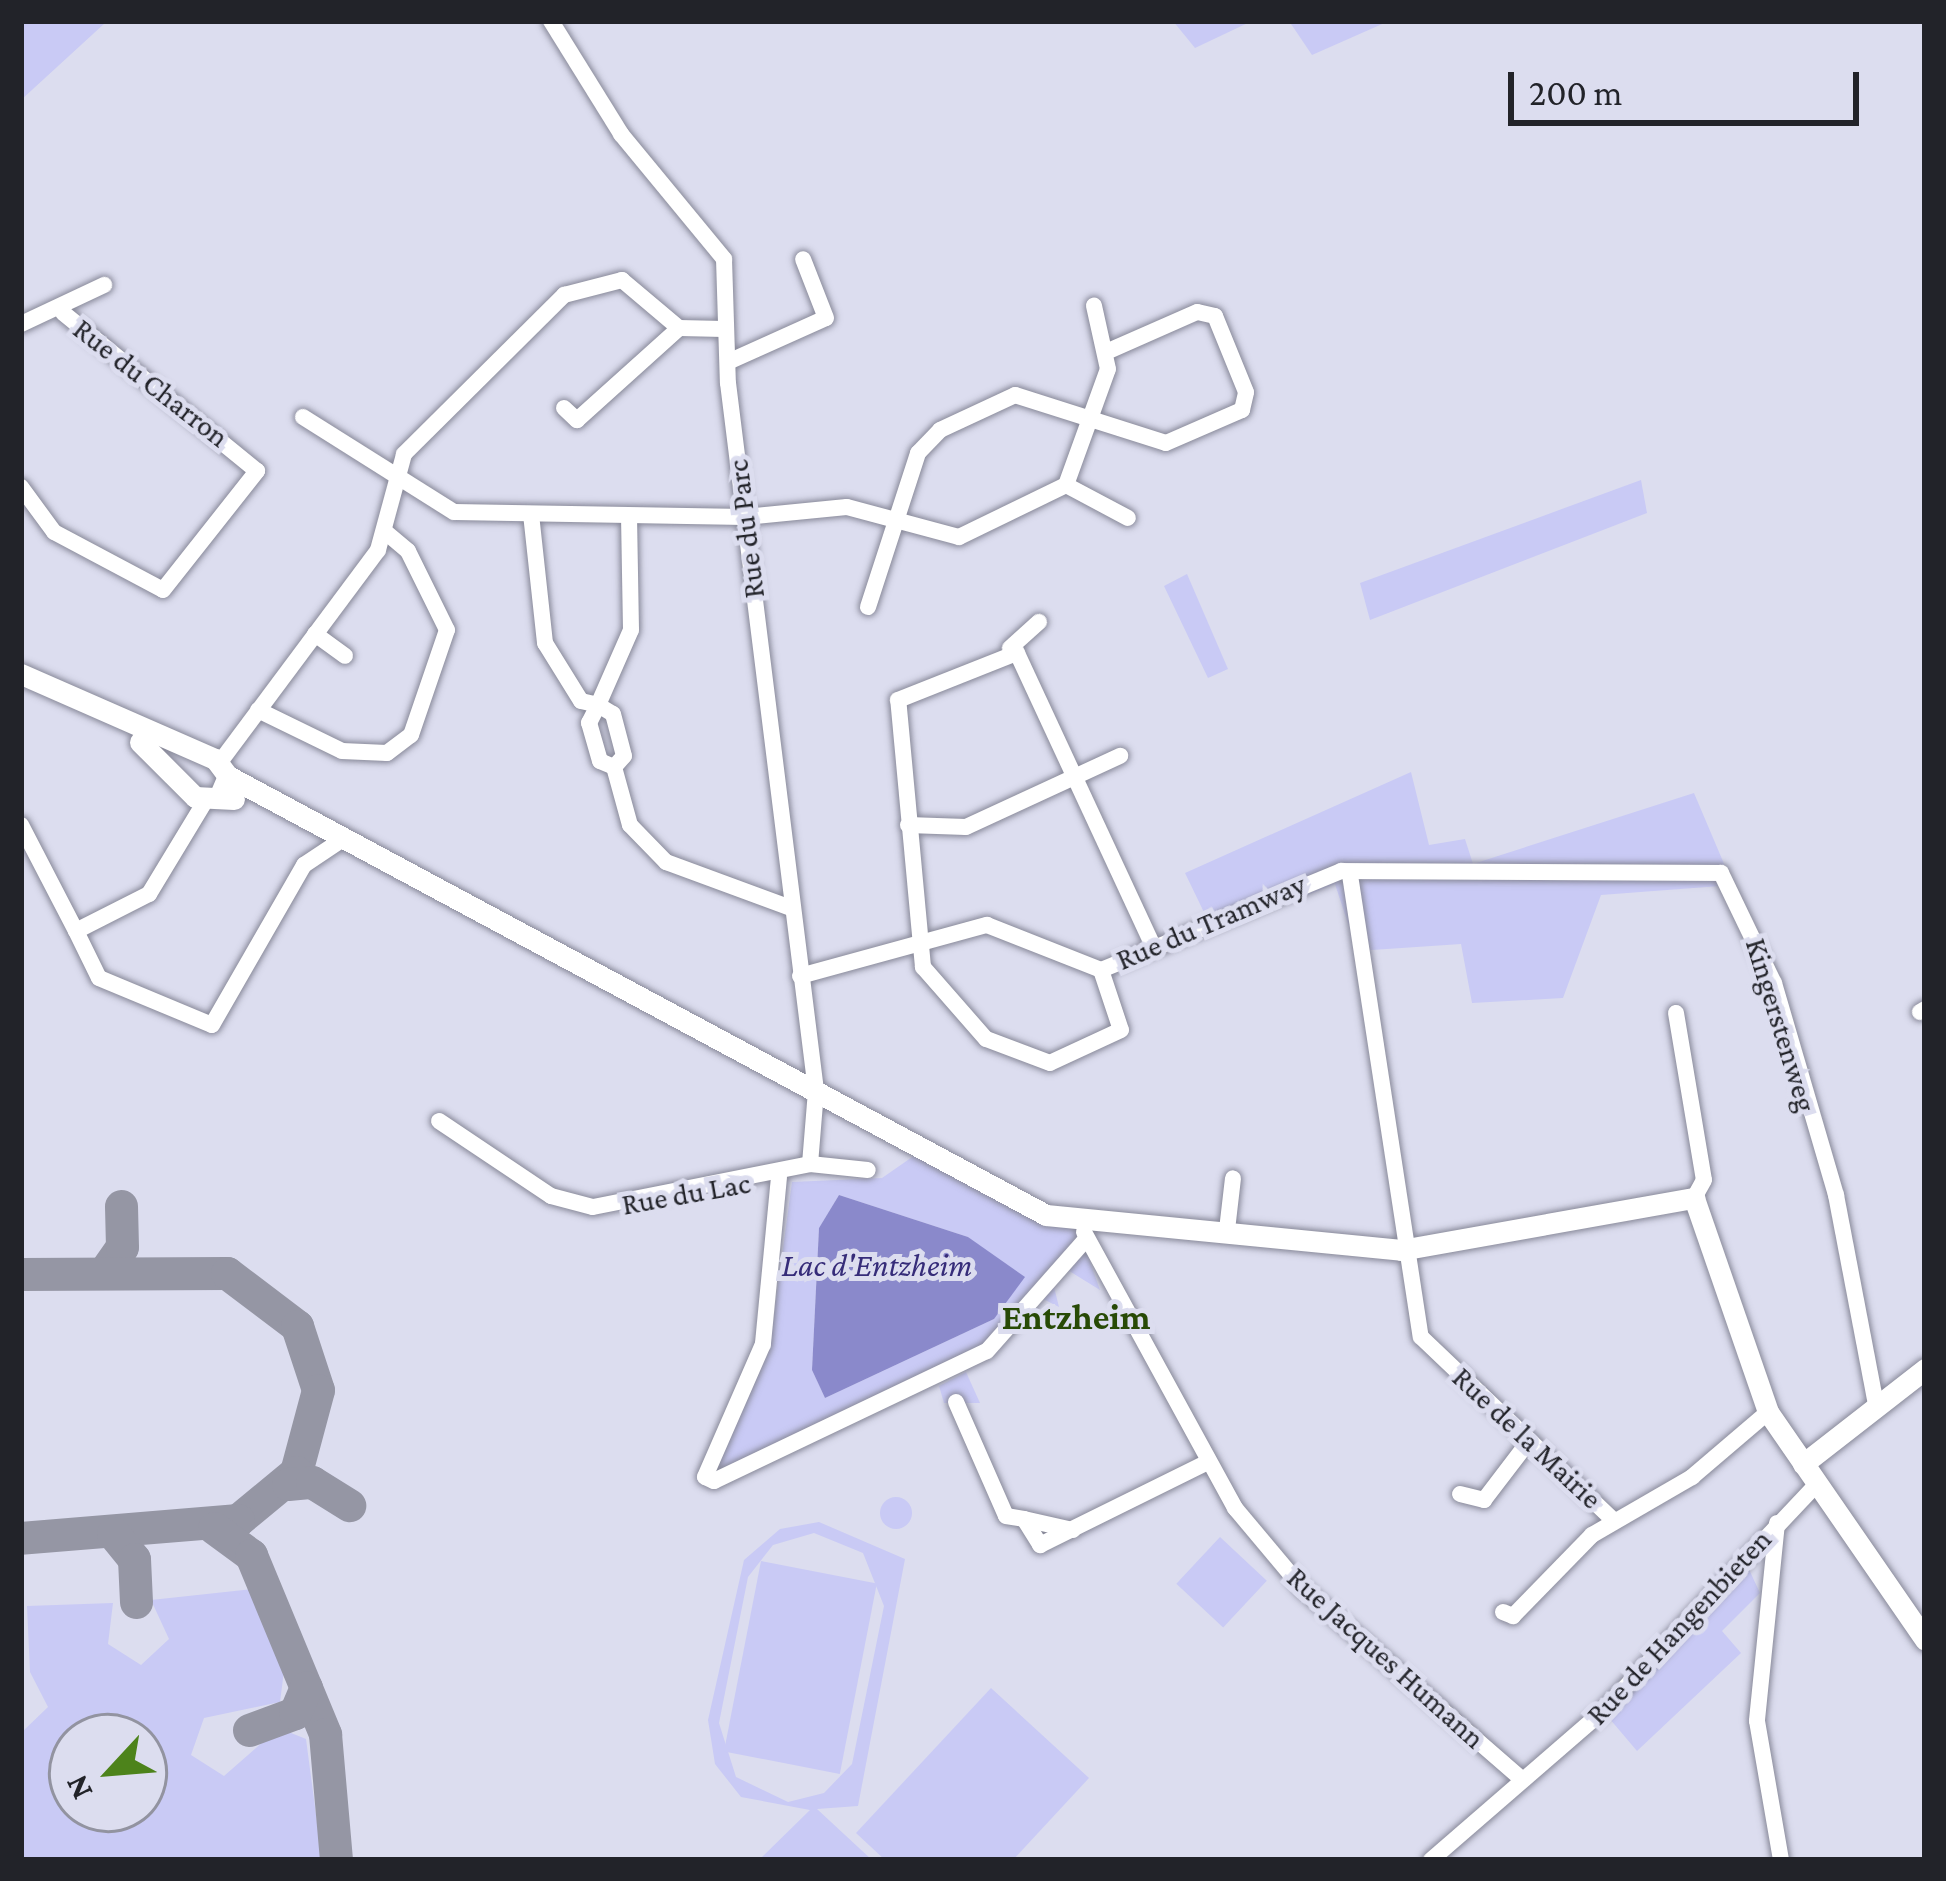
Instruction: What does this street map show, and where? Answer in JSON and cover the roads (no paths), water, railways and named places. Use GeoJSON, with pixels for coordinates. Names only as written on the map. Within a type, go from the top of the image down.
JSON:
{"type":"FeatureCollection","features":[{"type":"Feature","properties":{"kind":"main road"},"geometry":{"type":"LineString","coordinates":[[21,674],[123,728],[207,781],[340,841],[817,1091],[993,1189],[1084,1230],[1227,1230],[1401,1250],[1694,1198],[1768,1412],[1925,1640]]}},
{"type":"Feature","properties":{"kind":"main road"},"geometry":{"type":"LineString","coordinates":[[1803,1464],[1925,1369]]}},
{"type":"Feature","properties":{"kind":"street","name":"Rue du Parc"},"geometry":{"type":"LineString","coordinates":[[551,21],[621,134],[719,244],[745,517],[817,1091]]}},
{"type":"Feature","properties":{"kind":"street"},"geometry":{"type":"LineString","coordinates":[[728,362],[826,318],[803,259]]}},
{"type":"Feature","properties":{"kind":"street"},"geometry":{"type":"LineString","coordinates":[[76,931],[149,894],[207,781],[385,532],[391,476],[435,416],[580,284],[622,280],[679,328],[724,328]]}},
{"type":"Feature","properties":{"kind":"street"},"geometry":{"type":"LineString","coordinates":[[21,324],[63,313],[104,285]]}},
{"type":"Feature","properties":{"kind":"street"},"geometry":{"type":"LineString","coordinates":[[304,417],[454,512],[745,517],[847,507],[959,537],[1066,485],[1111,350],[1094,306]]}},
{"type":"Feature","properties":{"kind":"street"},"geometry":{"type":"LineString","coordinates":[[868,607],[918,453],[940,430],[1015,395],[1166,443],[1242,410],[1246,392],[1215,316],[1197,312],[1111,350]]}},
{"type":"Feature","properties":{"kind":"street","name":"Rue du Charron"},"geometry":{"type":"LineString","coordinates":[[21,487],[55,532],[163,590],[257,471],[63,313]]}},
{"type":"Feature","properties":{"kind":"street"},"geometry":{"type":"LineString","coordinates":[[564,408],[577,420],[679,328]]}},
{"type":"Feature","properties":{"kind":"street"},"geometry":{"type":"LineString","coordinates":[[1066,485],[1128,518]]}},
{"type":"Feature","properties":{"kind":"street"},"geometry":{"type":"LineString","coordinates":[[531,514],[545,643],[581,700],[598,705]]}},
{"type":"Feature","properties":{"kind":"street"},"geometry":{"type":"LineString","coordinates":[[629,516],[631,630],[590,723],[600,761],[614,767],[630,825],[666,862],[791,908]]}},
{"type":"Feature","properties":{"kind":"street"},"geometry":{"type":"LineString","coordinates":[[258,710],[342,752],[388,753],[411,735],[447,630],[407,550],[385,532]]}},
{"type":"Feature","properties":{"kind":"street"},"geometry":{"type":"LineString","coordinates":[[1039,622],[1010,648],[892,705],[917,944],[971,1027],[1050,1063],[1121,1030],[1100,970]]}},
{"type":"Feature","properties":{"kind":"street"},"geometry":{"type":"LineString","coordinates":[[315,634],[345,656]]}},
{"type":"Feature","properties":{"kind":"street"},"geometry":{"type":"LineString","coordinates":[[1010,648],[1153,946]]}},
{"type":"Feature","properties":{"kind":"street"},"geometry":{"type":"LineString","coordinates":[[908,825],[966,827],[1120,756]]}},
{"type":"Feature","properties":{"kind":"street"},"geometry":{"type":"LineString","coordinates":[[21,825],[99,978],[212,1025],[304,865],[340,841]]}},
{"type":"Feature","properties":{"kind":"street","name":"Kingerstenweg"},"geometry":{"type":"LineString","coordinates":[[1350,874],[1720,873],[1780,1001],[1836,1195],[1876,1405]]}},
{"type":"Feature","properties":{"kind":"street","name":"Rue du Tramway"},"geometry":{"type":"LineString","coordinates":[[800,976],[987,925],[1100,970],[1285,888],[1350,874]]}},
{"type":"Feature","properties":{"kind":"street","name":"Rue de la Mairie"},"geometry":{"type":"LineString","coordinates":[[1350,874],[1393,1102],[1401,1250],[1421,1337],[1526,1445],[1613,1520],[1692,1477],[1768,1412]]}},
{"type":"Feature","properties":{"kind":"street"},"geometry":{"type":"LineString","coordinates":[[1676,1013],[1704,1180],[1694,1198]]}},
{"type":"Feature","properties":{"kind":"street"},"geometry":{"type":"LineString","coordinates":[[817,1091],[810,1164],[868,1170]]}},
{"type":"Feature","properties":{"kind":"street","name":"Rue du Lac"},"geometry":{"type":"LineString","coordinates":[[440,1121],[551,1196],[593,1208],[779,1178],[810,1164]]}},
{"type":"Feature","properties":{"kind":"street"},"geometry":{"type":"LineString","coordinates":[[779,1178],[763,1344],[705,1477],[783,1457],[987,1351],[1084,1230]]}},
{"type":"Feature","properties":{"kind":"street"},"geometry":{"type":"LineString","coordinates":[[1227,1230],[1233,1178]]}},
{"type":"Feature","properties":{"kind":"street","name":"Rue Jacques Humann"},"geometry":{"type":"LineString","coordinates":[[1084,1230],[1208,1462],[1303,1589],[1518,1776]]}},
{"type":"Feature","properties":{"kind":"street"},"geometry":{"type":"LineString","coordinates":[[956,1402],[1006,1516],[1024,1520],[1040,1545],[1208,1462]]}},
{"type":"Feature","properties":{"kind":"street"},"geometry":{"type":"LineString","coordinates":[[1460,1494],[1484,1500],[1526,1445]]}},
{"type":"Feature","properties":{"kind":"street","name":"Rue de Hangenbieten"},"geometry":{"type":"LineString","coordinates":[[1432,1860],[1518,1776],[1602,1712],[1816,1485]]}},
{"type":"Feature","properties":{"kind":"street"},"geometry":{"type":"LineString","coordinates":[[1503,1612],[1513,1616],[1613,1520]]}},
{"type":"Feature","properties":{"kind":"street"},"geometry":{"type":"LineString","coordinates":[[1777,1523],[1756,1700],[1781,1860]]}},
{"type":"Feature","properties":{"kind":"water","name":"Lac d'Entzheim"},"geometry":{"type":"Polygon","coordinates":[[[839,1195],[968,1237],[1025,1277],[994,1319],[825,1398],[812,1370],[819,1228],[839,1195]]]}},
{"type":"Feature","properties":{"kind":"district","name":"Entzheim"},"geometry":{"type":"Point","coordinates":[1076,1318]}}]}
